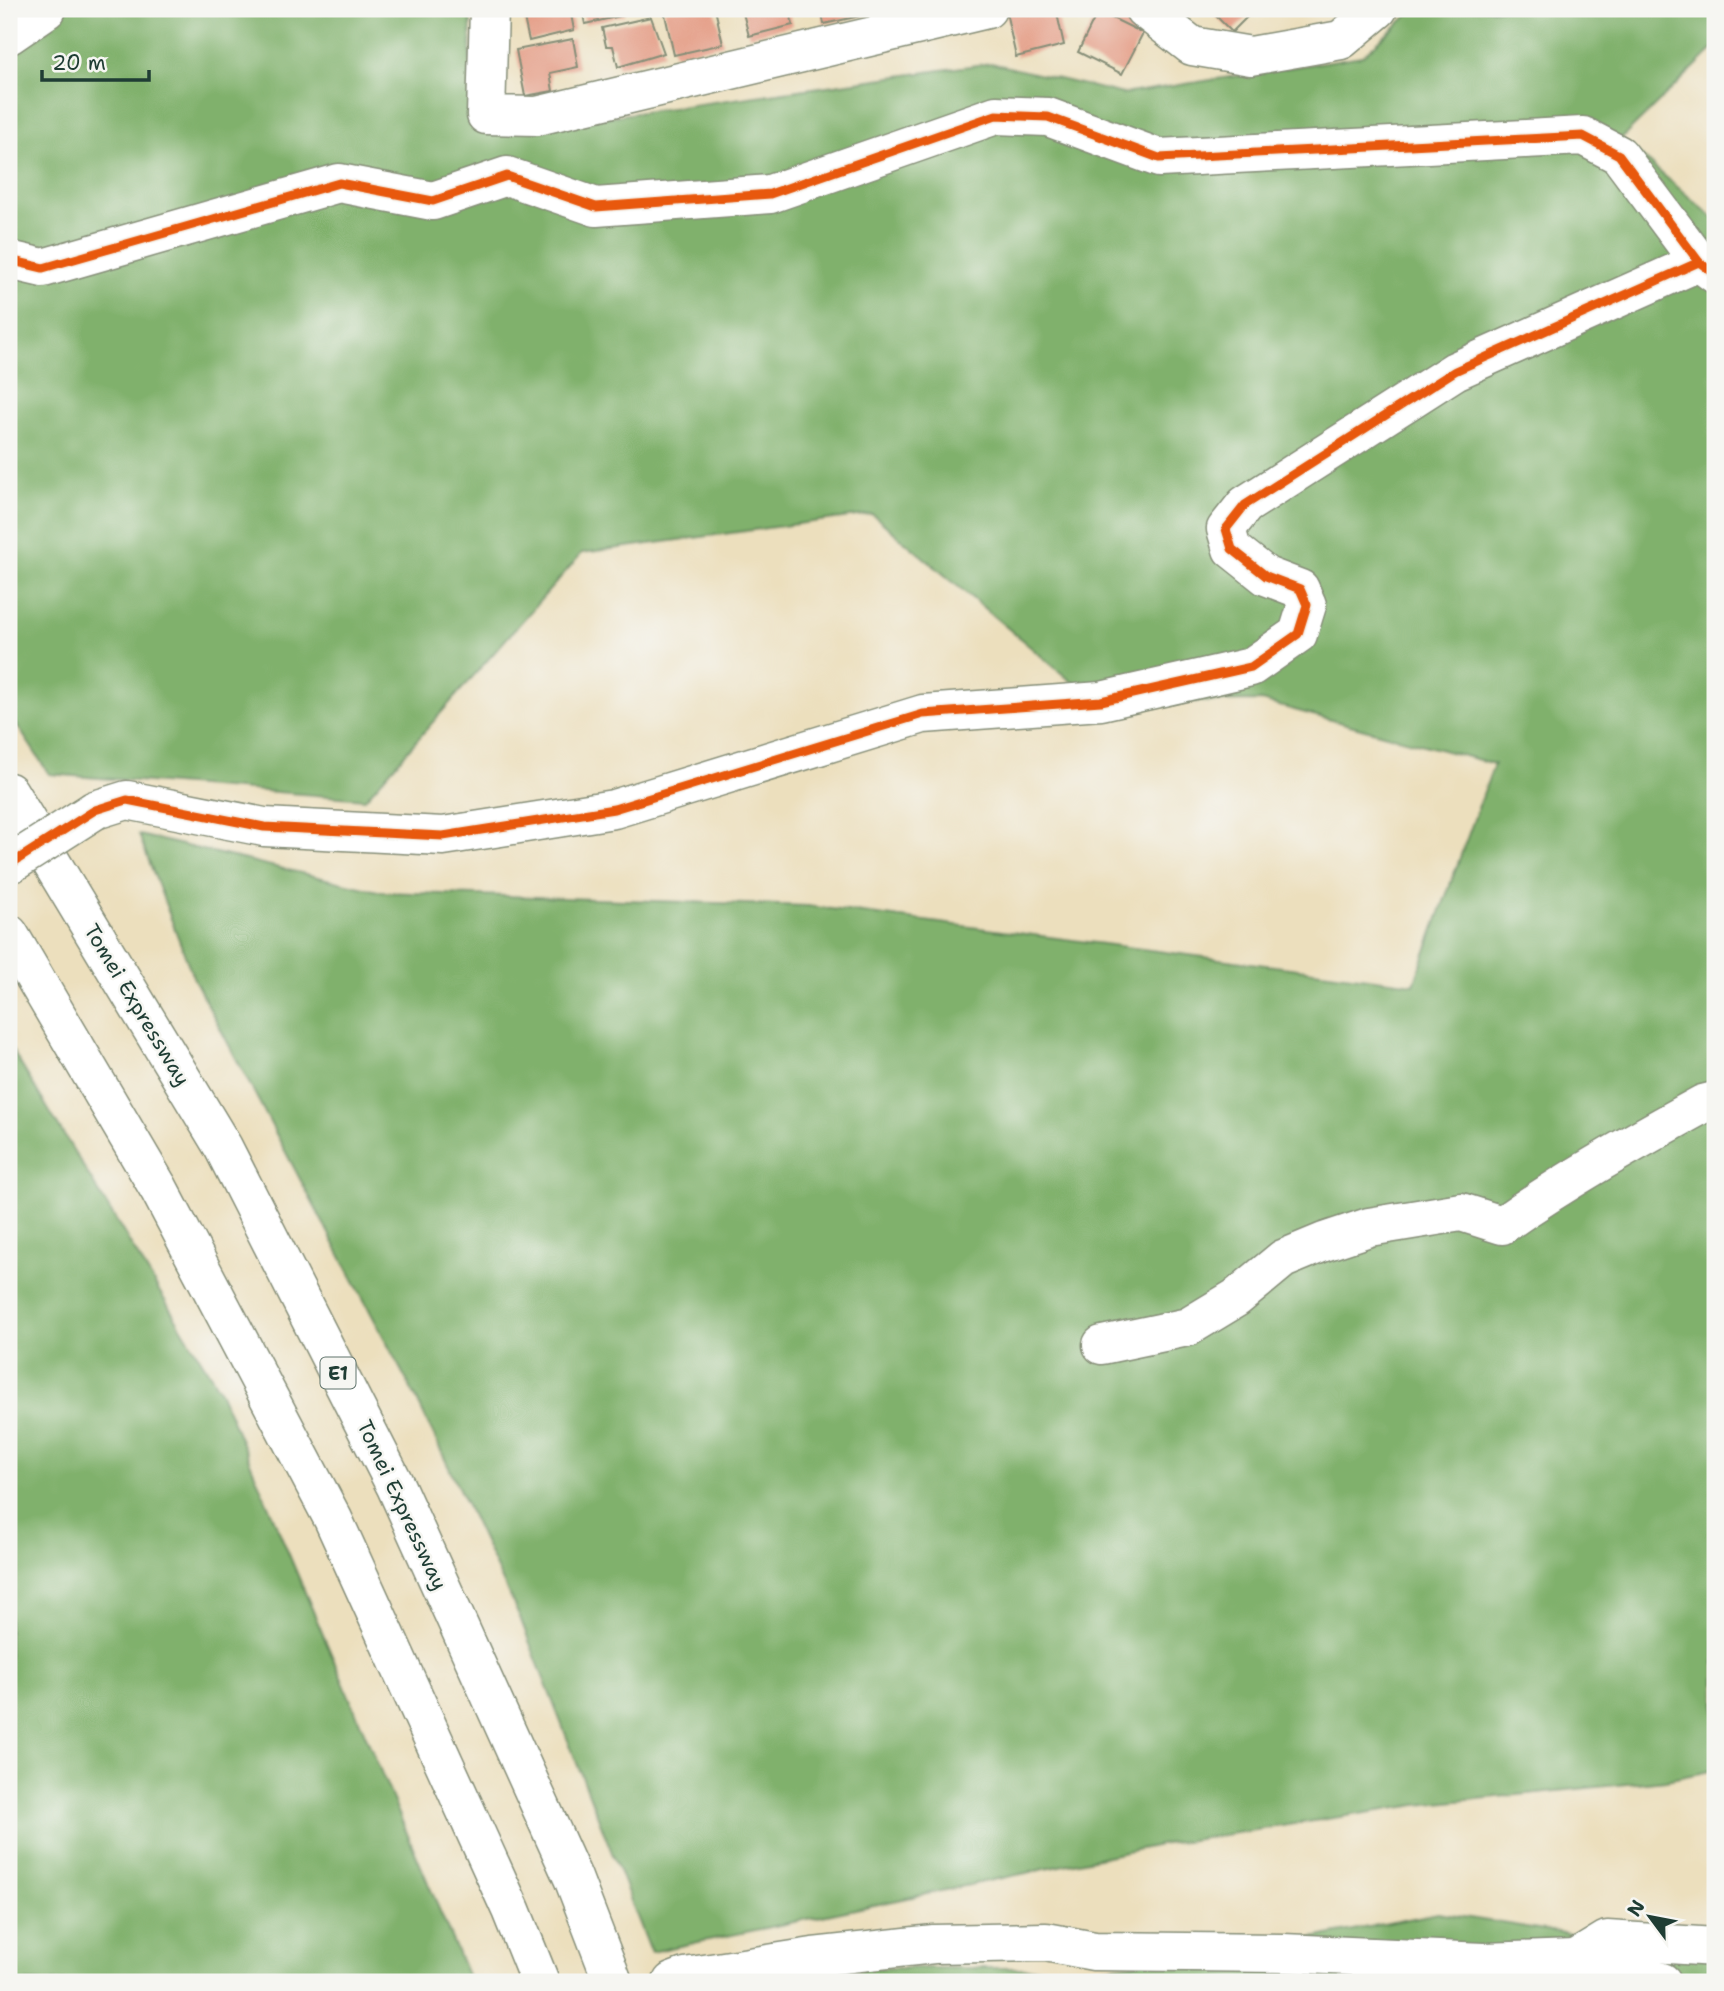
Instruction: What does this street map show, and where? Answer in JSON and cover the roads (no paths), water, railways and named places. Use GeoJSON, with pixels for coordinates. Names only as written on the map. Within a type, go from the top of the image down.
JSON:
{"type":"FeatureCollection","features":[{"type":"Feature","properties":{"kind":"main road"},"geometry":{"type":"LineString","coordinates":[[9,35],[47,9]]}},
{"type":"Feature","properties":{"kind":"main road"},"geometry":{"type":"LineString","coordinates":[[489,9],[486,116],[537,116],[987,9]]}},
{"type":"Feature","properties":{"kind":"main road"},"geometry":{"type":"LineString","coordinates":[[1144,9],[1192,46],[1251,55],[1341,40],[1378,9]]}},
{"type":"Feature","properties":{"kind":"main road"},"geometry":{"type":"LineString","coordinates":[[9,260],[43,268],[339,183],[433,201],[507,176],[596,207],[770,194],[996,115],[1048,117],[1159,158],[1583,136],[1619,155],[1707,268],[1455,371],[1245,505],[1226,529],[1232,549],[1266,576],[1300,589],[1307,605],[1298,634],[1251,667],[1101,701],[923,714],[614,809],[443,836],[264,827],[127,800],[95,810],[9,865]]}},
{"type":"Feature","properties":{"kind":"main road","name":"Tomei Expressway"},"geometry":{"type":"LineString","coordinates":[[9,792],[223,1147],[384,1463],[573,1878],[613,1982]]}},
{"type":"Feature","properties":{"kind":"main road"},"geometry":{"type":"LineString","coordinates":[[9,934],[159,1189],[333,1519],[506,1898],[540,1982]]}},
{"type":"Feature","properties":{"kind":"main road"},"geometry":{"type":"LineString","coordinates":[[1102,1345],[1188,1327],[1236,1298],[1283,1259],[1369,1227],[1461,1212],[1502,1225],[1606,1158],[1703,1104],[1715,1101]]}},
{"type":"Feature","properties":{"kind":"main road"},"geometry":{"type":"LineString","coordinates":[[1576,1959],[1607,1940],[1715,1947]]}},
{"type":"Feature","properties":{"kind":"main road"},"geometry":{"type":"LineString","coordinates":[[678,1980],[813,1957],[934,1944],[1046,1942],[1094,1951],[1283,1953],[1484,1962],[1576,1959],[1662,1982]]}}]}
